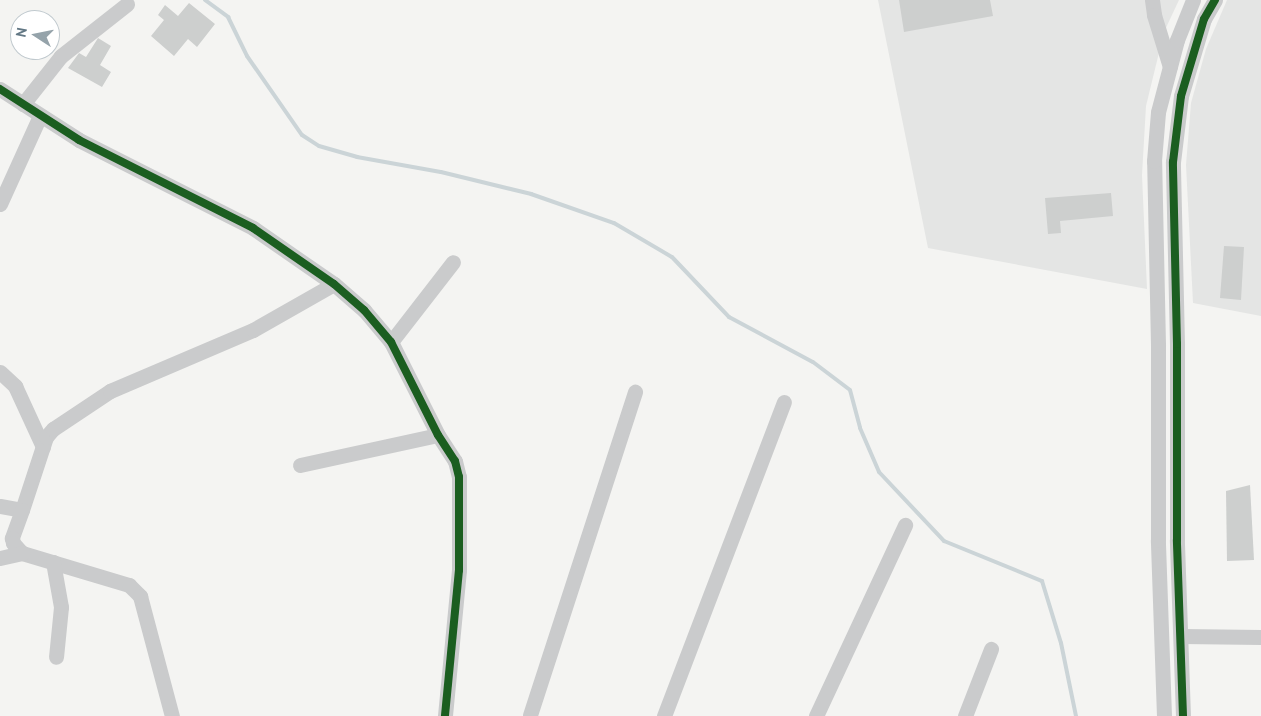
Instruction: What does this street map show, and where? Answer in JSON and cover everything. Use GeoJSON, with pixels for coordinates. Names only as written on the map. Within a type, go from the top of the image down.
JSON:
{"type":"FeatureCollection","features":[{"type":"Feature","properties":{"kind":"street"},"geometry":{"type":"LineString","coordinates":[[1152,0],[1154,16],[1181,96]]}},
{"type":"Feature","properties":{"kind":"street"},"geometry":{"type":"LineString","coordinates":[[1164,716],[1158,540],[1158,345],[1154,161],[1158,112],[1177,40],[1193,0]]}},
{"type":"Feature","properties":{"kind":"street"},"geometry":{"type":"LineString","coordinates":[[1183,716],[1182,636],[1177,540],[1177,344],[1173,162],[1181,96],[1204,19],[1215,0]]}},
{"type":"Feature","properties":{"kind":"street"},"geometry":{"type":"LineString","coordinates":[[23,104],[57,59],[127,4]]}},
{"type":"Feature","properties":{"kind":"street"},"geometry":{"type":"LineString","coordinates":[[0,89],[79,140],[253,228],[334,284],[364,310],[391,342],[438,435],[455,461],[460,478],[459,570],[444,716]]}},
{"type":"Feature","properties":{"kind":"street"},"geometry":{"type":"LineString","coordinates":[[0,204],[40,116]]}},
{"type":"Feature","properties":{"kind":"street"},"geometry":{"type":"LineString","coordinates":[[391,342],[453,262]]}},
{"type":"Feature","properties":{"kind":"street"},"geometry":{"type":"LineString","coordinates":[[22,553],[13,543],[12,538],[46,437],[54,429],[110,390],[253,330],[334,284]]}},
{"type":"Feature","properties":{"kind":"street"},"geometry":{"type":"LineString","coordinates":[[0,372],[15,386],[43,446]]}},
{"type":"Feature","properties":{"kind":"street"},"geometry":{"type":"LineString","coordinates":[[522,716],[532,716],[635,392]]}},
{"type":"Feature","properties":{"kind":"street"},"geometry":{"type":"LineString","coordinates":[[664,716],[784,402]]}},
{"type":"Feature","properties":{"kind":"street"},"geometry":{"type":"LineString","coordinates":[[300,465],[438,435]]}},
{"type":"Feature","properties":{"kind":"street"},"geometry":{"type":"LineString","coordinates":[[0,506],[22,510]]}},
{"type":"Feature","properties":{"kind":"street"},"geometry":{"type":"LineString","coordinates":[[816,716],[905,524]]}},
{"type":"Feature","properties":{"kind":"street"},"geometry":{"type":"LineString","coordinates":[[0,558],[22,553],[129,585],[135,590],[143,604],[172,716]]}},
{"type":"Feature","properties":{"kind":"street"},"geometry":{"type":"LineString","coordinates":[[53,562],[61,607],[56,657]]}},
{"type":"Feature","properties":{"kind":"street"},"geometry":{"type":"LineString","coordinates":[[1182,636],[1261,637]]}},
{"type":"Feature","properties":{"kind":"street"},"geometry":{"type":"LineString","coordinates":[[965,716],[992,649]]}},
{"type":"Feature","properties":{"kind":"shaded area"},"geometry":{"type":"Polygon","coordinates":[[[878,0],[1179,0],[1164,32],[1146,106],[1142,175],[1147,289],[928,248],[878,0]]]}},
{"type":"Feature","properties":{"kind":"shaded area"},"geometry":{"type":"Polygon","coordinates":[[[1227,0],[1261,0],[1261,316],[1193,303],[1186,165],[1191,103],[1206,49],[1227,0]]]}},
{"type":"Feature","properties":{"kind":"building"},"geometry":{"type":"Polygon","coordinates":[[[899,0],[990,0],[993,16],[904,32],[899,0]]]}},
{"type":"Feature","properties":{"kind":"building"},"geometry":{"type":"Polygon","coordinates":[[[189,3],[215,24],[197,47],[188,39],[174,56],[151,36],[164,20],[158,15],[165,5],[178,16],[189,3]]]}},
{"type":"Feature","properties":{"kind":"building"},"geometry":{"type":"Polygon","coordinates":[[[98,38],[111,46],[100,65],[111,72],[102,87],[68,68],[79,53],[86,57],[98,38]]]}},
{"type":"Feature","properties":{"kind":"building"},"geometry":{"type":"Polygon","coordinates":[[[1111,193],[1113,216],[1060,221],[1061,233],[1048,234],[1045,198],[1111,193]]]}},
{"type":"Feature","properties":{"kind":"building"},"geometry":{"type":"Polygon","coordinates":[[[1224,246],[1244,247],[1241,300],[1220,298],[1224,246]]]}},
{"type":"Feature","properties":{"kind":"building"},"geometry":{"type":"Polygon","coordinates":[[[1250,485],[1254,560],[1227,561],[1226,491],[1250,485]]]}},
{"type":"Feature","properties":{"kind":"waterway"},"geometry":{"type":"LineString","coordinates":[[205,0],[228,17],[247,56],[302,135],[319,146],[357,157],[441,172],[531,194],[614,223],[672,257],[729,317],[813,362],[850,390],[860,428],[879,472],[944,541],[1042,581],[1061,643],[1076,716]]}},
{"type":"Feature","properties":{"kind":"cycle path"},"geometry":{"type":"LineString","coordinates":[[1183,716],[1177,540],[1177,344],[1173,162],[1181,96],[1204,19],[1215,0]]}},
{"type":"Feature","properties":{"kind":"cycle path"},"geometry":{"type":"LineString","coordinates":[[0,89],[79,140],[253,228],[334,284],[364,310],[391,342],[438,435],[455,461],[459,477],[459,570],[445,716]]}}]}
